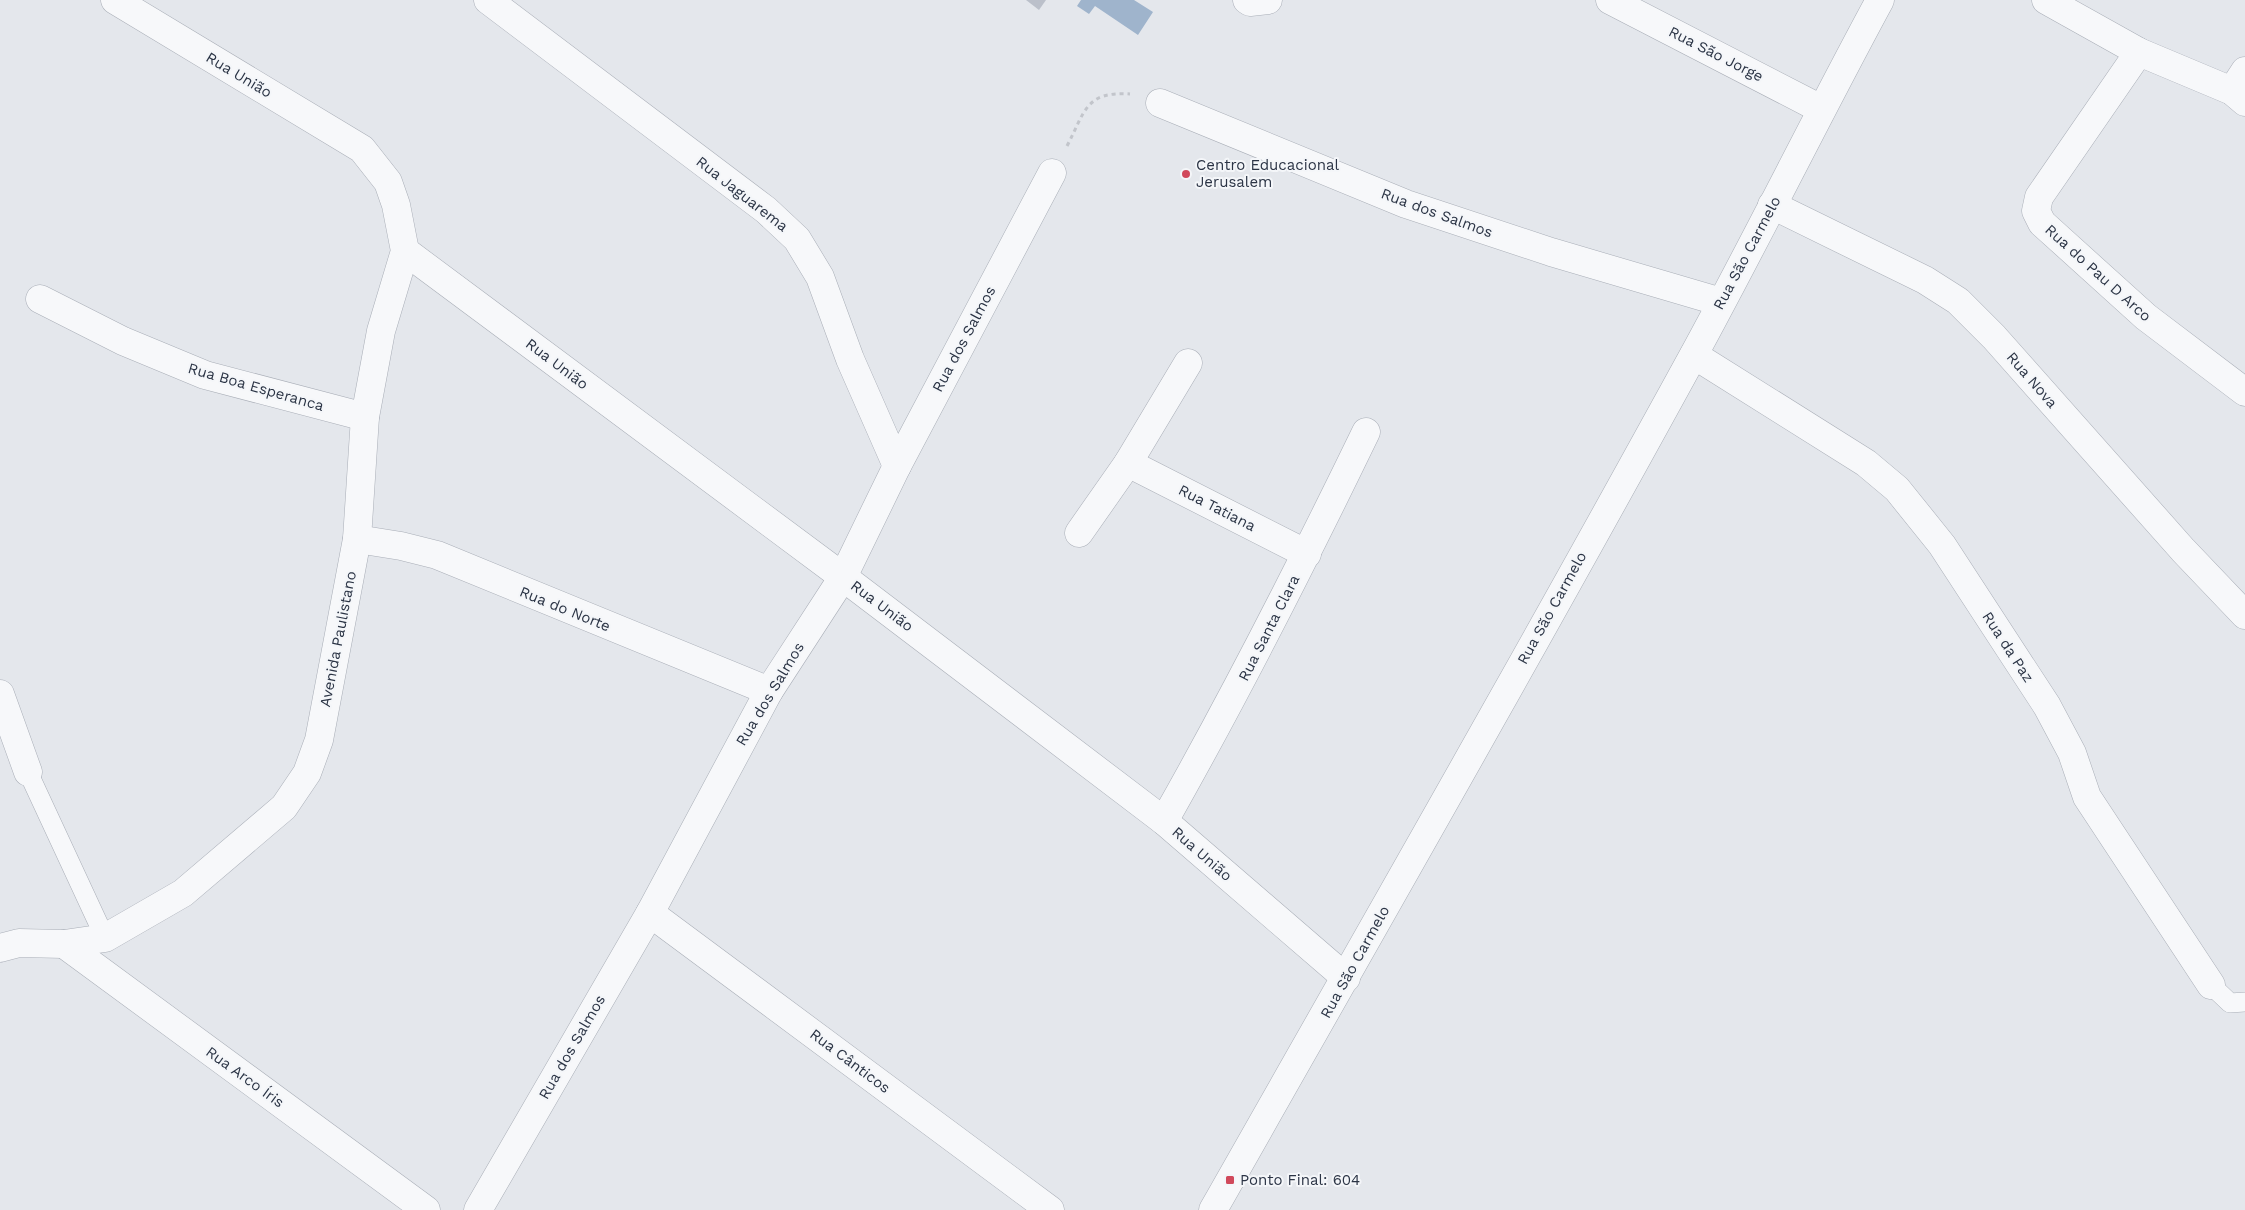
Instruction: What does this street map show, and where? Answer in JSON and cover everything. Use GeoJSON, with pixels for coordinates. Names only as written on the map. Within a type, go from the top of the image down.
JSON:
{"type":"FeatureCollection","features":[{"type":"Feature","properties":{"kind":"street","name":"Rua União"},"geometry":{"type":"LineString","coordinates":[[115,0],[362,149]]}},
{"type":"Feature","properties":{"kind":"street","name":"Rua Jaguarema"},"geometry":{"type":"LineString","coordinates":[[488,0],[766,210],[797,239],[820,277],[850,359],[896,466]]}},
{"type":"Feature","properties":{"kind":"street"},"geometry":{"type":"LineString","coordinates":[[1247,0],[1250,2],[1268,0]]}},
{"type":"Feature","properties":{"kind":"street","name":"Rua São Jorge"},"geometry":{"type":"LineString","coordinates":[[1610,0],[1821,109]]}},
{"type":"Feature","properties":{"kind":"street","name":"Rua São Carmelo"},"geometry":{"type":"LineString","coordinates":[[1213,1210],[1346,978],[1694,355],[1821,109],[1880,0]]}},
{"type":"Feature","properties":{"kind":"street"},"geometry":{"type":"LineString","coordinates":[[2046,0],[2139,52],[2241,88]]}},
{"type":"Feature","properties":{"kind":"street","name":"Rua do Pau D Arco"},"geometry":{"type":"LineString","coordinates":[[2139,52],[2039,196],[2036,211],[2042,223],[2146,316],[2245,392]]}},
{"type":"Feature","properties":{"kind":"street","name":"Rua dos Salmos"},"geometry":{"type":"LineString","coordinates":[[1160,103],[1406,204],[1550,252],[1722,302]]}},
{"type":"Feature","properties":{"kind":"street","name":"Avenida Paulistano"},"geometry":{"type":"LineString","coordinates":[[0,948],[19,944],[64,944],[105,938],[182,893],[284,807],[307,773],[319,740],[357,539],[365,417],[381,331],[405,251],[396,205],[388,182],[362,149]]}},
{"type":"Feature","properties":{"kind":"street","name":"Rua dos Salmos"},"geometry":{"type":"LineString","coordinates":[[478,1210],[650,913],[768,691],[843,577],[896,466],[1052,173]]}},
{"type":"Feature","properties":{"kind":"street","name":"Rua Nova"},"geometry":{"type":"LineString","coordinates":[[1772,205],[1925,280],[1958,301],[1994,337],[2183,550],[2245,616]]}},
{"type":"Feature","properties":{"kind":"street","name":"Rua União"},"geometry":{"type":"LineString","coordinates":[[405,251],[843,577],[1164,821],[1346,978]]}},
{"type":"Feature","properties":{"kind":"street","name":"Rua Boa Esperanca"},"geometry":{"type":"LineString","coordinates":[[40,300],[123,342],[205,375],[365,417]]}},
{"type":"Feature","properties":{"kind":"street","name":"Rua da Paz"},"geometry":{"type":"LineString","coordinates":[[1694,355],[1866,463],[1897,489],[1942,545],[2047,706],[2072,753],[2087,797],[2211,985]]}},
{"type":"Feature","properties":{"kind":"street"},"geometry":{"type":"LineString","coordinates":[[1079,533],[1128,463],[1188,363]]}},
{"type":"Feature","properties":{"kind":"street","name":"Rua Santa Clara"},"geometry":{"type":"LineString","coordinates":[[1164,821],[1225,713],[1307,554],[1366,432]]}},
{"type":"Feature","properties":{"kind":"street","name":"Rua Tatiana"},"geometry":{"type":"LineString","coordinates":[[1128,463],[1307,554]]}},
{"type":"Feature","properties":{"kind":"street","name":"Rua do Norte"},"geometry":{"type":"LineString","coordinates":[[357,539],[401,546],[437,555],[768,691]]}},
{"type":"Feature","properties":{"kind":"street"},"geometry":{"type":"LineString","coordinates":[[0,694],[28,772]]}},
{"type":"Feature","properties":{"kind":"street","name":"Rua Cânticos"},"geometry":{"type":"LineString","coordinates":[[650,913],[1050,1210]]}},
{"type":"Feature","properties":{"kind":"street","name":"Rua Arco Íris"},"geometry":{"type":"LineString","coordinates":[[64,944],[426,1210]]}},
{"type":"Feature","properties":{"kind":"lane"},"geometry":{"type":"LineString","coordinates":[[28,772],[105,938]]}},
{"type":"Feature","properties":{"kind":"lane","name":"Rua da Paz"},"geometry":{"type":"LineString","coordinates":[[2211,985],[2230,1004],[2245,1002]]}},
{"type":"Feature","properties":{"kind":"path"},"geometry":{"type":"LineString","coordinates":[[1052,173],[1089,104],[1098,97],[1117,93],[1131,94],[1160,103]]}},
{"type":"Feature","properties":{"kind":"water"},"geometry":{"type":"Polygon","coordinates":[[[1081,0],[1134,0],[1153,12],[1138,35],[1095,6],[1089,14],[1077,6],[1081,0]]]}},
{"type":"Feature","properties":{"kind":"building"},"geometry":{"type":"Polygon","coordinates":[[[1026,0],[1046,0],[1039,10],[1026,0]]]}},
{"type":"Feature","properties":{"kind":"place","name":"Centro Educacional Jerusalem"},"geometry":{"type":"Point","coordinates":[1186,174]}},
{"type":"Feature","properties":{"kind":"place","name":"Ponto Final: 604"},"geometry":{"type":"Point","coordinates":[1230,1180]}}]}
